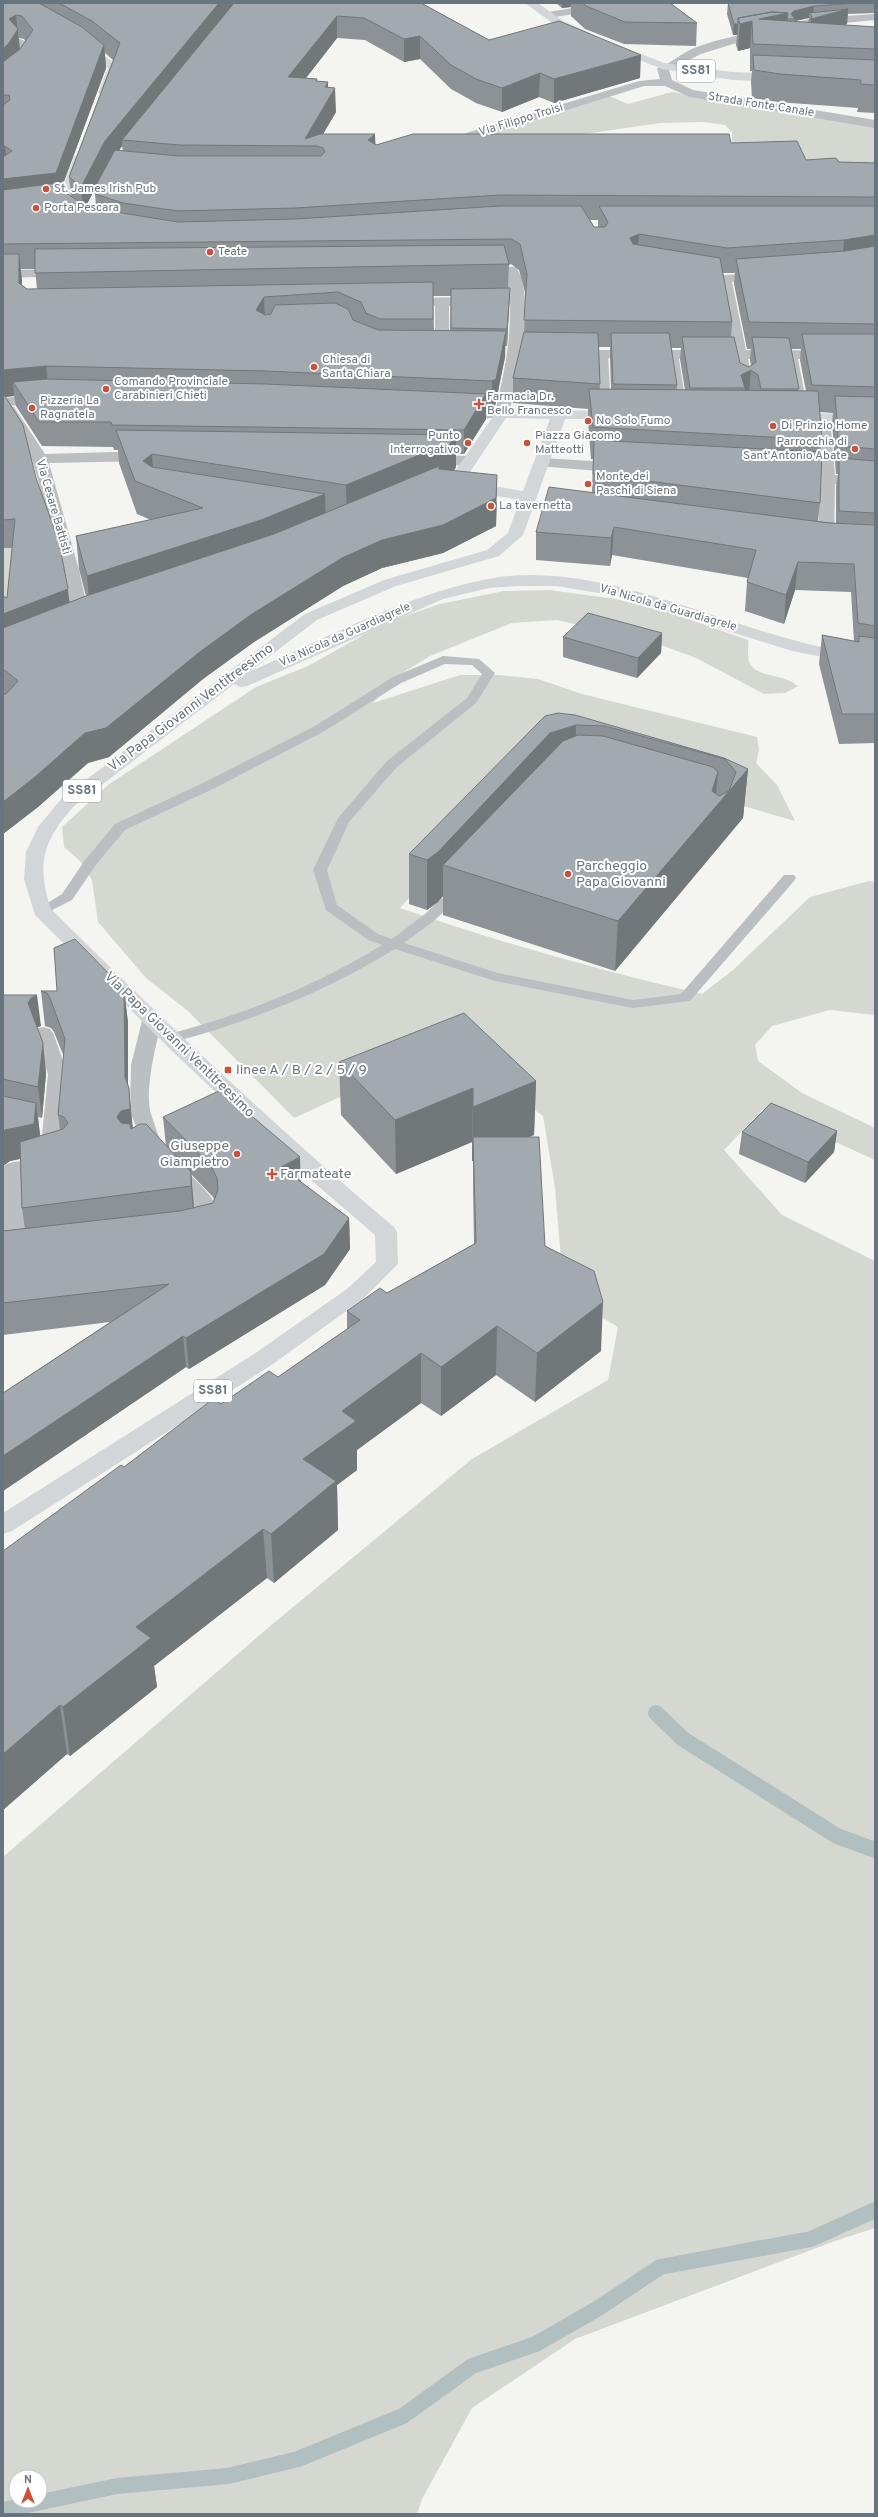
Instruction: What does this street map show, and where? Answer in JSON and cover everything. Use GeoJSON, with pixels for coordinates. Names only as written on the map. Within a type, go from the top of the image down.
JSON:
{"type":"FeatureCollection","features":[{"type":"Feature","properties":{"kind":"main road","name":"SS81"},"geometry":{"type":"LineString","coordinates":[[531,3],[558,23],[666,66],[732,76],[795,79]]}},
{"type":"Feature","properties":{"kind":"main road"},"geometry":{"type":"LineString","coordinates":[[69,36],[89,47],[114,67],[100,103]]}},
{"type":"Feature","properties":{"kind":"main road"},"geometry":{"type":"LineString","coordinates":[[84,146],[64,202],[67,209],[90,220]]}},
{"type":"Feature","properties":{"kind":"main road"},"geometry":{"type":"LineString","coordinates":[[528,501],[447,486],[469,461],[502,414],[629,416]]}},
{"type":"Feature","properties":{"kind":"main road","name":"Via Papa Giovanni Ventitreesimo"},"geometry":{"type":"LineString","coordinates":[[3,1524],[264,1358],[355,1294],[387,1264],[386,1232],[303,1162],[152,1021],[42,912],[35,891],[32,866],[39,842],[50,820],[68,802],[311,617],[390,583],[493,553],[515,536],[543,463],[559,415]]}},
{"type":"Feature","properties":{"kind":"main road"},"geometry":{"type":"LineString","coordinates":[[668,416],[698,416]]}},
{"type":"Feature","properties":{"kind":"main road"},"geometry":{"type":"LineString","coordinates":[[774,417],[875,418]]}},
{"type":"Feature","properties":{"kind":"main road","name":"Via Nicola da Guardiagrele"},"geometry":{"type":"LineString","coordinates":[[194,706],[259,673],[438,595],[483,585],[517,581],[556,581],[614,590],[798,647],[875,662]]}},
{"type":"Feature","properties":{"kind":"street"},"geometry":{"type":"LineString","coordinates":[[548,15],[626,3]]}},
{"type":"Feature","properties":{"kind":"street"},"geometry":{"type":"LineString","coordinates":[[667,82],[666,66],[680,58],[714,46],[784,33],[801,36],[803,32],[798,25],[813,21],[875,17]]}},
{"type":"Feature","properties":{"kind":"street"},"geometry":{"type":"LineString","coordinates":[[3,82],[17,69],[28,52],[19,42]]}},
{"type":"Feature","properties":{"kind":"street","name":"Strada Fonte Canale"},"geometry":{"type":"LineString","coordinates":[[667,82],[690,93],[875,124]]}},
{"type":"Feature","properties":{"kind":"street","name":"Via Filippo Troisi"},"geometry":{"type":"LineString","coordinates":[[435,146],[643,83],[667,82]]}},
{"type":"Feature","properties":{"kind":"street"},"geometry":{"type":"LineString","coordinates":[[50,204],[64,202]]}},
{"type":"Feature","properties":{"kind":"street"},"geometry":{"type":"LineString","coordinates":[[439,412],[502,414],[508,353],[518,300],[510,270],[463,270]]}},
{"type":"Feature","properties":{"kind":"street"},"geometry":{"type":"LineString","coordinates":[[3,271],[30,274],[77,273]]}},
{"type":"Feature","properties":{"kind":"street"},"geometry":{"type":"LineString","coordinates":[[681,272],[725,279],[779,275]]}},
{"type":"Feature","properties":{"kind":"street"},"geometry":{"type":"LineString","coordinates":[[30,274],[30,288]]}},
{"type":"Feature","properties":{"kind":"street"},"geometry":{"type":"LineString","coordinates":[[725,279],[746,384]]}},
{"type":"Feature","properties":{"kind":"street"},"geometry":{"type":"LineString","coordinates":[[391,303],[518,300]]}},
{"type":"Feature","properties":{"kind":"street"},"geometry":{"type":"LineString","coordinates":[[442,301],[442,352]]}},
{"type":"Feature","properties":{"kind":"street"},"geometry":{"type":"LineString","coordinates":[[428,352],[458,353]]}},
{"type":"Feature","properties":{"kind":"street"},"geometry":{"type":"LineString","coordinates":[[508,353],[531,354]]}},
{"type":"Feature","properties":{"kind":"street"},"geometry":{"type":"LineString","coordinates":[[555,354],[875,354]]}},
{"type":"Feature","properties":{"kind":"street"},"geometry":{"type":"LineString","coordinates":[[4,402],[57,398]]}},
{"type":"Feature","properties":{"kind":"street","name":"Via Cesare Battisti"},"geometry":{"type":"LineString","coordinates":[[4,402],[40,459],[71,570],[82,621]]}},
{"type":"Feature","properties":{"kind":"street"},"geometry":{"type":"LineString","coordinates":[[810,542],[833,544],[824,418]]}},
{"type":"Feature","properties":{"kind":"street"},"geometry":{"type":"LineString","coordinates":[[40,459],[164,456]]}},
{"type":"Feature","properties":{"kind":"street"},"geometry":{"type":"LineString","coordinates":[[406,460],[469,461]]}},
{"type":"Feature","properties":{"kind":"street"},"geometry":{"type":"LineString","coordinates":[[543,463],[641,469]]}},
{"type":"Feature","properties":{"kind":"street"},"geometry":{"type":"LineString","coordinates":[[773,476],[875,482]]}},
{"type":"Feature","properties":{"kind":"street"},"geometry":{"type":"LineString","coordinates":[[528,501],[590,513]]}},
{"type":"Feature","properties":{"kind":"street"},"geometry":{"type":"LineString","coordinates":[[152,1021],[141,1065],[140,1112],[155,1151],[206,1205],[207,1228],[183,1234]]}},
{"type":"Feature","properties":{"kind":"street"},"geometry":{"type":"LineString","coordinates":[[38,1251],[9,1254],[12,1170],[38,1167],[55,1158],[51,1129],[58,1074],[44,1033]]}},
{"type":"Feature","properties":{"kind":"street"},"geometry":{"type":"LineString","coordinates":[[30,1124],[51,1129]]}},
{"type":"Feature","properties":{"kind":"street"},"geometry":{"type":"LineString","coordinates":[[133,1152],[155,1151]]}},
{"type":"Feature","properties":{"kind":"lane"},"geometry":{"type":"LineString","coordinates":[[673,353],[683,416]]}},
{"type":"Feature","properties":{"kind":"lane"},"geometry":{"type":"LineString","coordinates":[[603,354],[606,415]]}},
{"type":"Feature","properties":{"kind":"lane"},"geometry":{"type":"LineString","coordinates":[[792,354],[804,417]]}},
{"type":"Feature","properties":{"kind":"lane"},"geometry":{"type":"LineString","coordinates":[[42,912],[67,897],[90,863],[120,826],[210,785],[292,743],[319,729],[397,680],[443,660],[475,662],[489,673],[472,700],[392,764],[343,821],[320,870],[331,907],[373,937],[495,977],[633,1004],[685,998],[789,878]]}},
{"type":"Feature","properties":{"kind":"lane"},"geometry":{"type":"LineString","coordinates":[[170,1038],[206,1030],[336,977],[403,938],[443,906],[465,883]]}},
{"type":"Feature","properties":{"kind":"shaded area"},"geometry":{"type":"Polygon","coordinates":[[[672,92],[875,126],[875,174],[727,148],[732,142],[732,132],[725,125],[703,122],[660,123],[509,145],[471,138],[609,96],[628,104],[672,92]]]}},
{"type":"Feature","properties":{"kind":"shaded area"},"geometry":{"type":"Polygon","coordinates":[[[49,546],[3,614],[3,548],[49,546]]]}},
{"type":"Feature","properties":{"kind":"shaded area"},"geometry":{"type":"Polygon","coordinates":[[[549,590],[616,599],[671,613],[748,640],[748,660],[752,667],[758,671],[785,679],[798,686],[785,693],[764,694],[696,658],[656,643],[557,620],[512,623],[430,656],[396,677],[373,703],[460,675],[499,675],[538,679],[582,694],[757,737],[759,750],[756,763],[777,785],[795,821],[575,757],[538,756],[400,908],[475,933],[550,955],[626,976],[702,994],[733,970],[810,897],[869,881],[875,882],[875,1015],[830,1010],[772,1026],[755,1045],[758,1061],[802,1093],[875,1128],[875,1160],[763,1109],[724,1150],[782,1215],[875,1261],[875,2228],[835,2241],[575,2339],[472,2408],[422,2499],[417,2514],[3,2514],[3,1857],[269,1627],[472,1459],[608,1380],[618,1327],[564,1295],[555,1188],[543,1116],[462,1058],[432,1055],[294,1118],[188,1011],[146,978],[98,922],[92,880],[80,861],[64,847],[62,827],[108,785],[256,687],[308,666],[385,623],[440,604],[504,591],[549,590]]]}},
{"type":"Feature","properties":{"kind":"building"},"geometry":{"type":"Polygon","coordinates":[[[3,3],[39,3],[82,27],[104,45],[56,173],[3,179],[3,157],[12,151],[5,146],[3,147],[3,105],[10,100],[9,95],[3,95],[3,62],[20,49],[33,30],[22,16],[16,15],[9,19],[18,29],[3,49],[3,3]]]}},
{"type":"Feature","properties":{"kind":"building"},"geometry":{"type":"Polygon","coordinates":[[[59,3],[219,3],[105,141],[81,187],[69,177],[120,43],[92,21],[59,3]]]}},
{"type":"Feature","properties":{"kind":"building"},"geometry":{"type":"Polygon","coordinates":[[[234,3],[421,3],[489,40],[559,21],[641,55],[554,79],[540,73],[502,88],[476,79],[451,65],[420,36],[404,39],[364,18],[337,16],[288,77],[317,79],[316,81],[328,82],[325,87],[335,88],[305,139],[320,134],[375,134],[368,140],[376,145],[413,134],[729,134],[731,143],[797,141],[806,160],[836,158],[839,162],[875,163],[875,197],[500,195],[295,208],[178,211],[123,203],[95,194],[96,185],[115,150],[179,156],[321,156],[325,152],[323,148],[317,146],[180,145],[122,140],[234,3]]]}},
{"type":"Feature","properties":{"kind":"building"},"geometry":{"type":"Polygon","coordinates":[[[583,3],[670,3],[697,23],[625,22],[586,6],[583,3]]]}},
{"type":"Feature","properties":{"kind":"building"},"geometry":{"type":"Polygon","coordinates":[[[728,3],[856,3],[814,6],[794,11],[791,14],[795,19],[787,19],[788,13],[772,12],[738,18],[738,24],[734,24],[728,3]]]}},
{"type":"Feature","properties":{"kind":"building"},"geometry":{"type":"Polygon","coordinates":[[[848,9],[811,19],[812,16],[809,13],[848,9]]]}},
{"type":"Feature","properties":{"kind":"building"},"geometry":{"type":"Polygon","coordinates":[[[772,12],[788,13],[759,19],[875,27],[875,49],[753,44],[752,21],[740,24],[738,18],[772,12]]]}},
{"type":"Feature","properties":{"kind":"building"},"geometry":{"type":"Polygon","coordinates":[[[753,55],[875,60],[875,85],[860,84],[861,80],[780,74],[754,70],[753,55]]]}},
{"type":"Feature","properties":{"kind":"building"},"geometry":{"type":"Polygon","coordinates":[[[56,183],[59,188],[81,203],[122,213],[178,222],[295,219],[500,206],[581,206],[594,227],[605,227],[608,222],[599,206],[875,206],[875,235],[844,240],[727,248],[639,234],[630,238],[633,244],[720,258],[732,322],[524,320],[527,274],[520,244],[511,239],[3,244],[3,190],[56,183]]]}},
{"type":"Feature","properties":{"kind":"building"},"geometry":{"type":"Polygon","coordinates":[[[504,245],[509,264],[35,273],[35,249],[504,245]]]}},
{"type":"Feature","properties":{"kind":"building"},"geometry":{"type":"Polygon","coordinates":[[[875,246],[875,324],[749,322],[736,259],[845,251],[875,246]]]}},
{"type":"Feature","properties":{"kind":"building"},"geometry":{"type":"Polygon","coordinates":[[[3,254],[19,254],[19,283],[27,289],[433,282],[433,319],[380,319],[366,313],[361,302],[338,292],[264,297],[256,310],[265,315],[271,314],[275,305],[335,303],[348,309],[353,320],[378,330],[506,331],[496,379],[492,381],[265,371],[46,366],[3,370],[3,254]]]}},
{"type":"Feature","properties":{"kind":"building"},"geometry":{"type":"Polygon","coordinates":[[[510,288],[507,329],[451,328],[451,289],[510,288]]]}},
{"type":"Feature","properties":{"kind":"building"},"geometry":{"type":"Polygon","coordinates":[[[524,332],[598,333],[600,384],[513,378],[524,332]]]}},
{"type":"Feature","properties":{"kind":"building"},"geometry":{"type":"Polygon","coordinates":[[[611,333],[669,333],[677,385],[613,384],[611,333]]]}},
{"type":"Feature","properties":{"kind":"building"},"geometry":{"type":"Polygon","coordinates":[[[802,334],[875,334],[875,387],[812,385],[802,334]]]}},
{"type":"Feature","properties":{"kind":"building"},"geometry":{"type":"Polygon","coordinates":[[[682,337],[734,337],[740,363],[749,367],[756,362],[752,337],[789,338],[799,389],[761,389],[758,375],[751,370],[741,375],[745,388],[690,388],[682,337]]]}},
{"type":"Feature","properties":{"kind":"building"},"geometry":{"type":"Polygon","coordinates":[[[47,379],[265,384],[486,394],[464,430],[112,425],[111,422],[39,422],[13,382],[47,379]]]}},
{"type":"Feature","properties":{"kind":"building"},"geometry":{"type":"Polygon","coordinates":[[[589,389],[818,391],[822,440],[593,427],[589,389]]]}},
{"type":"Feature","properties":{"kind":"building"},"geometry":{"type":"Polygon","coordinates":[[[3,393],[23,425],[36,478],[59,542],[68,589],[3,614],[3,596],[7,598],[15,519],[3,520],[3,393]]]}},
{"type":"Feature","properties":{"kind":"building"},"geometry":{"type":"Polygon","coordinates":[[[835,396],[875,397],[875,449],[839,446],[835,396]]]}},
{"type":"Feature","properties":{"kind":"building"},"geometry":{"type":"Polygon","coordinates":[[[116,430],[456,435],[448,447],[429,451],[346,485],[152,454],[143,461],[152,467],[325,494],[261,520],[87,576],[76,536],[203,508],[135,481],[116,430]]]}},
{"type":"Feature","properties":{"kind":"building"},"geometry":{"type":"Polygon","coordinates":[[[594,440],[822,452],[820,503],[593,474],[594,440]]]}},
{"type":"Feature","properties":{"kind":"building"},"geometry":{"type":"Polygon","coordinates":[[[839,458],[875,461],[875,513],[839,511],[839,458]]]}},
{"type":"Feature","properties":{"kind":"building"},"geometry":{"type":"Polygon","coordinates":[[[439,466],[439,469],[497,475],[496,498],[443,525],[382,540],[342,558],[252,614],[201,651],[106,728],[85,733],[35,777],[3,802],[3,694],[6,694],[18,681],[3,670],[3,628],[86,596],[274,534],[439,466]]]}},
{"type":"Feature","properties":{"kind":"building"},"geometry":{"type":"Polygon","coordinates":[[[549,487],[829,523],[875,525],[875,626],[858,623],[854,564],[798,562],[786,595],[747,582],[756,550],[614,527],[611,538],[536,532],[549,487]]]}},
{"type":"Feature","properties":{"kind":"building"},"geometry":{"type":"Polygon","coordinates":[[[588,613],[662,633],[638,658],[563,637],[588,613]]]}},
{"type":"Feature","properties":{"kind":"building"},"geometry":{"type":"Polygon","coordinates":[[[822,635],[859,642],[859,636],[875,638],[875,714],[842,714],[822,635]]]}},
{"type":"Feature","properties":{"kind":"building","name":"Parcheggio Papa Giovanni"},"geometry":{"type":"Polygon","coordinates":[[[558,713],[575,715],[724,758],[748,769],[618,921],[443,865],[563,741],[578,735],[603,736],[713,767],[718,772],[712,791],[719,796],[729,791],[736,772],[725,759],[605,726],[576,725],[550,733],[438,852],[427,860],[409,854],[545,716],[558,713]]]}},
{"type":"Feature","properties":{"kind":"building"},"geometry":{"type":"Polygon","coordinates":[[[75,939],[124,989],[125,1077],[129,1088],[130,1109],[121,1111],[117,1117],[121,1123],[130,1124],[131,1129],[140,1124],[146,1124],[191,1172],[191,1186],[22,1208],[20,1142],[63,1129],[68,1123],[64,1117],[58,1115],[65,1039],[50,998],[47,993],[41,991],[57,991],[54,948],[75,939]]]}},
{"type":"Feature","properties":{"kind":"building"},"geometry":{"type":"Polygon","coordinates":[[[3,995],[37,995],[31,998],[28,1003],[43,1043],[38,1087],[3,1079],[3,995]]]}},
{"type":"Feature","properties":{"kind":"building"},"geometry":{"type":"Polygon","coordinates":[[[464,1013],[536,1081],[473,1107],[473,1088],[395,1120],[339,1062],[464,1013]]]}},
{"type":"Feature","properties":{"kind":"building"},"geometry":{"type":"Polygon","coordinates":[[[221,1090],[300,1157],[281,1167],[349,1218],[324,1254],[186,1338],[183,1336],[3,1456],[3,1393],[169,1284],[3,1303],[3,1231],[180,1211],[213,1203],[218,1190],[217,1178],[211,1166],[163,1117],[221,1090]]]}},
{"type":"Feature","properties":{"kind":"building"},"geometry":{"type":"Polygon","coordinates":[[[3,1096],[36,1103],[34,1124],[5,1130],[3,1132],[3,1096]]]}},
{"type":"Feature","properties":{"kind":"building"},"geometry":{"type":"Polygon","coordinates":[[[771,1103],[837,1131],[808,1162],[742,1132],[771,1103]]]}},
{"type":"Feature","properties":{"kind":"building"},"geometry":{"type":"Polygon","coordinates":[[[473,1137],[539,1137],[545,1246],[594,1271],[603,1302],[537,1353],[497,1326],[441,1367],[421,1353],[342,1411],[356,1421],[303,1459],[336,1481],[271,1534],[263,1529],[136,1627],[151,1638],[63,1707],[60,1705],[3,1754],[3,1551],[121,1465],[124,1467],[213,1399],[221,1404],[269,1371],[278,1377],[360,1320],[347,1311],[380,1288],[387,1293],[476,1243],[473,1137]]]}},
{"type":"Feature","properties":{"kind":"waterway"},"geometry":{"type":"LineString","coordinates":[[656,1713],[683,1739],[837,1836],[875,1850]]}},
{"type":"Feature","properties":{"kind":"waterway"},"geometry":{"type":"LineString","coordinates":[[3,2510],[117,2486],[228,2476],[298,2459],[403,2416],[472,2366],[536,2344],[597,2309],[660,2267],[811,2239],[875,2210]]}},
{"type":"Feature","properties":{"kind":"place","name":"St. James Irish Pub"},"geometry":{"type":"Point","coordinates":[46,189]}},
{"type":"Feature","properties":{"kind":"place","name":"Porta Pescara"},"geometry":{"type":"Point","coordinates":[36,208]}},
{"type":"Feature","properties":{"kind":"place","name":"Teate"},"geometry":{"type":"Point","coordinates":[210,252]}},
{"type":"Feature","properties":{"kind":"place","name":"Chiesa di Santa Chiara"},"geometry":{"type":"Point","coordinates":[314,367]}},
{"type":"Feature","properties":{"kind":"place","name":"Comando Provinciale Carabinieri Chieti"},"geometry":{"type":"Point","coordinates":[106,389]}},
{"type":"Feature","properties":{"kind":"place","name":"Farmacia Dr. Bello Francesco"},"geometry":{"type":"Point","coordinates":[479,404]}},
{"type":"Feature","properties":{"kind":"place","name":"Pizzeria La Ragnatela"},"geometry":{"type":"Point","coordinates":[32,408]}},
{"type":"Feature","properties":{"kind":"place","name":"No Solo Fumo"},"geometry":{"type":"Point","coordinates":[588,421]}},
{"type":"Feature","properties":{"kind":"place","name":"Di Prinzio Home"},"geometry":{"type":"Point","coordinates":[773,426]}},
{"type":"Feature","properties":{"kind":"place","name":"Punto Interrogativo"},"geometry":{"type":"Point","coordinates":[468,443]}},
{"type":"Feature","properties":{"kind":"place","name":"Piazza Giacomo Matteotti"},"geometry":{"type":"Point","coordinates":[527,443]}},
{"type":"Feature","properties":{"kind":"place","name":"Parrocchia di Sant'Antonio Abate"},"geometry":{"type":"Point","coordinates":[855,449]}},
{"type":"Feature","properties":{"kind":"place","name":"Monte dei Paschi di Siena"},"geometry":{"type":"Point","coordinates":[588,484]}},
{"type":"Feature","properties":{"kind":"place","name":"La tavernetta"},"geometry":{"type":"Point","coordinates":[491,506]}},
{"type":"Feature","properties":{"kind":"place","name":"Parcheggio Papa Giovanni"},"geometry":{"type":"Point","coordinates":[568,874]}},
{"type":"Feature","properties":{"kind":"place","name":"linee A / B / 2 / 5 / 9"},"geometry":{"type":"Point","coordinates":[228,1070]}},
{"type":"Feature","properties":{"kind":"place","name":"Giuseppe Giampietro"},"geometry":{"type":"Point","coordinates":[237,1154]}},
{"type":"Feature","properties":{"kind":"place","name":"Farmateate"},"geometry":{"type":"Point","coordinates":[272,1174]}}]}
